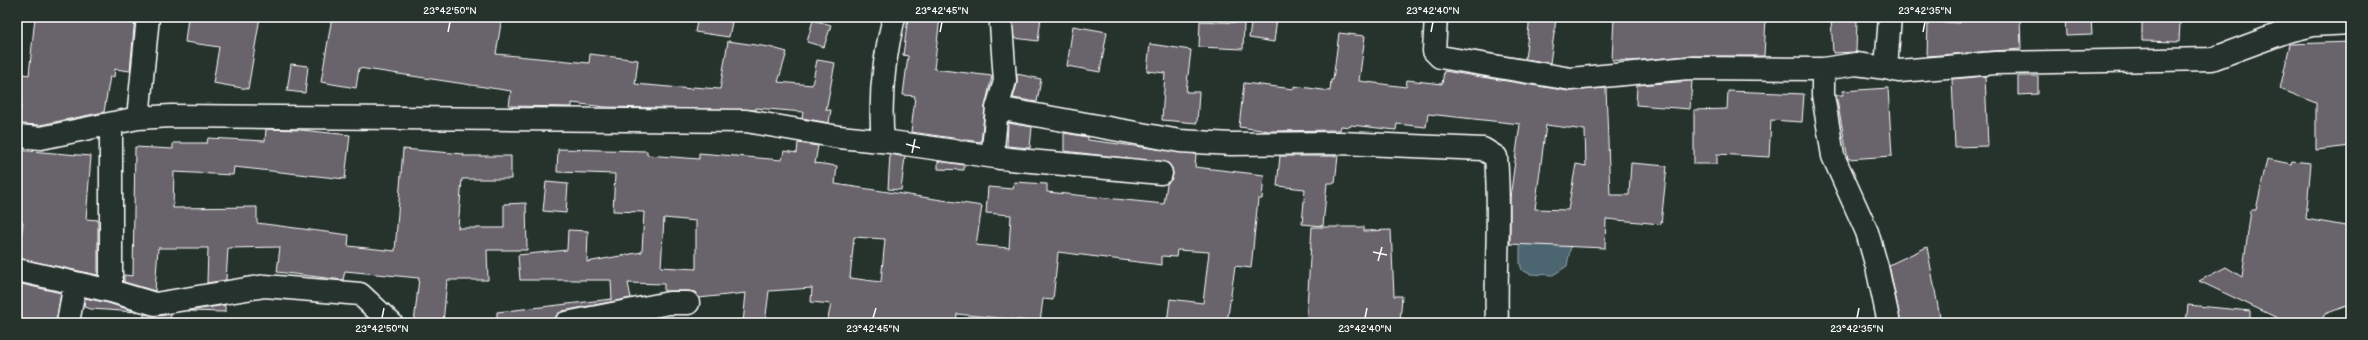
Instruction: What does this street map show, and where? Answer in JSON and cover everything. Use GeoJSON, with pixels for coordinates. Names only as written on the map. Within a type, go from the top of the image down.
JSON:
{"type":"FeatureCollection","features":[{"type":"Feature","properties":{"kind":"street"},"geometry":{"type":"LineString","coordinates":[[138,118],[148,17]]}},
{"type":"Feature","properties":{"kind":"street"},"geometry":{"type":"LineString","coordinates":[[883,142],[880,113],[888,43],[894,17]]}},
{"type":"Feature","properties":{"kind":"street"},"geometry":{"type":"LineString","coordinates":[[1436,17],[1434,51],[1440,57],[1571,79],[1688,68],[1823,69],[1856,64],[1899,71],[1995,63],[2212,59],[2288,31],[2313,25],[2351,23]]}},
{"type":"Feature","properties":{"kind":"street"},"geometry":{"type":"LineString","coordinates":[[1886,68],[1890,17]]}},
{"type":"Feature","properties":{"kind":"street"},"geometry":{"type":"LineString","coordinates":[[1000,158],[993,149],[997,108],[1005,81],[1001,24]]}},
{"type":"Feature","properties":{"kind":"street"},"geometry":{"type":"LineString","coordinates":[[1823,69],[1823,95],[1833,156],[1867,232],[1877,267],[1889,323]]}},
{"type":"Feature","properties":{"kind":"street"},"geometry":{"type":"LineString","coordinates":[[997,108],[1180,141],[1231,144],[1340,143],[1483,149],[1496,157],[1498,179],[1496,291],[1497,323]]}},
{"type":"Feature","properties":{"kind":"street"},"geometry":{"type":"LineString","coordinates":[[17,136],[41,138],[138,118],[172,116],[388,119],[476,117],[746,121],[839,137],[1000,158],[1161,173]]}},
{"type":"Feature","properties":{"kind":"street"},"geometry":{"type":"LineString","coordinates":[[111,124],[111,291]]}},
{"type":"Feature","properties":{"kind":"street"},"geometry":{"type":"LineString","coordinates":[[17,270],[111,291],[155,304],[265,286],[360,294],[391,323]]}},
{"type":"Feature","properties":{"kind":"street"},"geometry":{"type":"LineString","coordinates":[[68,323],[75,283]]}},
{"type":"Feature","properties":{"kind":"street"},"geometry":{"type":"LineString","coordinates":[[566,323],[669,303],[688,303]]}},
{"type":"Feature","properties":{"kind":"path"},"geometry":{"type":"LineString","coordinates":[[1601,322],[1614,323]]}},
{"type":"Feature","properties":{"kind":"water"},"geometry":{"type":"Polygon","coordinates":[[[1520,241],[1571,245],[1567,266],[1553,275],[1530,274],[1522,270],[1520,264],[1520,241]]]}},
{"type":"Feature","properties":{"kind":"building"},"geometry":{"type":"Polygon","coordinates":[[[35,17],[135,17],[130,71],[115,69],[114,77],[110,76],[104,112],[40,125],[19,124],[21,105],[17,105],[17,73],[29,75],[35,17]]]}},
{"type":"Feature","properties":{"kind":"building"},"geometry":{"type":"Polygon","coordinates":[[[188,17],[260,17],[248,89],[213,83],[219,47],[185,42],[188,17]]]}},
{"type":"Feature","properties":{"kind":"building"},"geometry":{"type":"Polygon","coordinates":[[[332,17],[502,17],[496,54],[589,63],[590,54],[638,60],[635,84],[692,89],[692,87],[720,89],[728,41],[769,47],[787,52],[778,82],[812,85],[817,60],[835,63],[826,110],[831,110],[829,123],[802,118],[803,112],[756,108],[756,110],[605,107],[572,103],[572,107],[509,106],[511,91],[359,68],[356,88],[321,82],[332,17]]]}},
{"type":"Feature","properties":{"kind":"building"},"geometry":{"type":"Polygon","coordinates":[[[698,17],[733,17],[729,37],[695,32],[698,17]]]}},
{"type":"Feature","properties":{"kind":"building"},"geometry":{"type":"Polygon","coordinates":[[[908,17],[940,17],[934,69],[992,76],[985,107],[981,142],[911,132],[915,96],[903,95],[908,56],[903,55],[908,17]]]}},
{"type":"Feature","properties":{"kind":"building"},"geometry":{"type":"Polygon","coordinates":[[[1011,17],[1041,17],[1038,41],[1014,38],[1011,17]]]}},
{"type":"Feature","properties":{"kind":"building"},"geometry":{"type":"Polygon","coordinates":[[[1252,17],[1277,17],[1274,42],[1249,38],[1252,17]]]}},
{"type":"Feature","properties":{"kind":"building"},"geometry":{"type":"Polygon","coordinates":[[[1530,17],[1556,19],[1550,63],[1525,59],[1530,17]]]}},
{"type":"Feature","properties":{"kind":"building"},"geometry":{"type":"Polygon","coordinates":[[[1614,17],[1766,17],[1764,56],[1688,56],[1631,61],[1612,60],[1614,17]]]}},
{"type":"Feature","properties":{"kind":"building"},"geometry":{"type":"Polygon","coordinates":[[[1959,17],[2020,17],[2021,49],[1927,56],[1928,21],[1960,23],[1959,17]]]}},
{"type":"Feature","properties":{"kind":"building"},"geometry":{"type":"Polygon","coordinates":[[[2065,17],[2091,17],[2092,35],[2066,36],[2065,17]]]}},
{"type":"Feature","properties":{"kind":"building"},"geometry":{"type":"Polygon","coordinates":[[[1831,19],[1857,20],[1856,52],[1833,53],[1831,19]]]}},
{"type":"Feature","properties":{"kind":"building"},"geometry":{"type":"Polygon","coordinates":[[[813,20],[831,25],[824,47],[807,42],[813,20]]]}},
{"type":"Feature","properties":{"kind":"building"},"geometry":{"type":"Polygon","coordinates":[[[1200,21],[1244,23],[1243,49],[1199,47],[1200,21]]]}},
{"type":"Feature","properties":{"kind":"building"},"geometry":{"type":"Polygon","coordinates":[[[2142,21],[2180,22],[2179,42],[2142,41],[2142,21]]]}},
{"type":"Feature","properties":{"kind":"building"},"geometry":{"type":"Polygon","coordinates":[[[1073,26],[1107,32],[1100,72],[1067,66],[1073,26]]]}},
{"type":"Feature","properties":{"kind":"building"},"geometry":{"type":"Polygon","coordinates":[[[1339,33],[1365,36],[1359,81],[1406,87],[1407,80],[1442,84],[1444,71],[1569,91],[1606,88],[1610,195],[1629,195],[1631,163],[1667,166],[1661,224],[1606,219],[1605,248],[1510,244],[1510,198],[1520,124],[1428,114],[1426,127],[1397,124],[1396,130],[1351,125],[1350,127],[1341,126],[1340,130],[1269,131],[1239,127],[1244,83],[1294,89],[1294,86],[1330,91],[1331,80],[1333,80],[1339,33]],[[1546,125],[1535,209],[1568,210],[1576,164],[1586,166],[1585,130],[1546,125]]]}},
{"type":"Feature","properties":{"kind":"building"},"geometry":{"type":"Polygon","coordinates":[[[2351,42],[2351,146],[2316,150],[2316,103],[2280,89],[2290,44],[2351,42]]]}},
{"type":"Feature","properties":{"kind":"building"},"geometry":{"type":"Polygon","coordinates":[[[1150,44],[1191,50],[1186,92],[1199,92],[1197,123],[1162,120],[1165,73],[1147,71],[1150,44]]]}},
{"type":"Feature","properties":{"kind":"building"},"geometry":{"type":"Polygon","coordinates":[[[291,64],[308,66],[305,93],[287,91],[291,64]]]}},
{"type":"Feature","properties":{"kind":"building"},"geometry":{"type":"Polygon","coordinates":[[[1017,74],[1041,79],[1037,102],[1013,98],[1017,84],[1017,74]]]}},
{"type":"Feature","properties":{"kind":"building"},"geometry":{"type":"Polygon","coordinates":[[[1985,76],[1988,146],[1955,147],[1952,79],[1985,76]]]}},
{"type":"Feature","properties":{"kind":"building"},"geometry":{"type":"Polygon","coordinates":[[[2018,76],[2038,76],[2038,94],[2018,95],[2018,76]]]}},
{"type":"Feature","properties":{"kind":"building"},"geometry":{"type":"Polygon","coordinates":[[[1692,81],[1690,109],[1636,105],[1637,85],[1692,81]]]}},
{"type":"Feature","properties":{"kind":"building"},"geometry":{"type":"Polygon","coordinates":[[[1888,88],[1892,156],[1848,159],[1836,95],[1843,95],[1843,91],[1888,88]]]}},
{"type":"Feature","properties":{"kind":"building"},"geometry":{"type":"Polygon","coordinates":[[[1728,91],[1804,94],[1802,122],[1771,120],[1769,157],[1717,154],[1717,164],[1694,164],[1694,110],[1727,109],[1728,91]]]}},
{"type":"Feature","properties":{"kind":"building"},"geometry":{"type":"Polygon","coordinates":[[[1008,123],[1032,127],[1030,148],[1007,146],[1008,123]]]}},
{"type":"Feature","properties":{"kind":"building"},"geometry":{"type":"Polygon","coordinates":[[[266,129],[301,130],[350,135],[345,179],[234,167],[233,175],[174,172],[173,208],[257,207],[257,223],[349,235],[348,246],[395,251],[403,149],[464,154],[463,156],[511,156],[511,179],[462,179],[458,228],[504,228],[504,204],[526,203],[527,250],[487,250],[488,280],[447,280],[443,323],[414,323],[419,278],[345,271],[343,280],[277,272],[280,247],[228,248],[226,280],[207,283],[208,248],[158,248],[155,291],[124,282],[124,275],[133,276],[135,147],[173,149],[173,143],[207,143],[208,138],[265,141],[266,129]]]}},
{"type":"Feature","properties":{"kind":"building"},"geometry":{"type":"Polygon","coordinates":[[[1064,133],[1088,137],[1088,140],[1196,154],[1195,167],[1264,175],[1262,199],[1258,199],[1251,268],[1235,266],[1227,323],[1167,323],[1170,299],[1203,303],[1209,252],[1177,250],[1176,257],[1162,256],[1162,265],[1058,252],[1053,300],[1043,299],[1040,322],[957,314],[956,323],[827,323],[831,304],[811,302],[812,288],[769,291],[765,323],[743,323],[746,293],[699,298],[695,292],[664,291],[664,284],[628,283],[631,298],[563,311],[558,314],[554,323],[497,323],[497,312],[612,299],[611,280],[520,280],[518,255],[567,250],[568,230],[588,231],[587,262],[642,252],[644,212],[613,211],[615,174],[557,172],[558,149],[647,151],[647,155],[699,159],[699,153],[782,160],[784,151],[797,153],[798,143],[818,146],[815,163],[837,166],[835,184],[982,206],[976,245],[1009,248],[1011,215],[986,213],[988,187],[1013,189],[1014,182],[1047,184],[1047,192],[1164,204],[1167,184],[1173,175],[1172,168],[1168,163],[1064,151],[1064,133]],[[664,218],[661,267],[696,269],[696,221],[664,218]],[[854,237],[850,278],[881,282],[885,239],[854,237]]]}},
{"type":"Feature","properties":{"kind":"building"},"geometry":{"type":"Polygon","coordinates":[[[17,150],[91,156],[86,219],[98,220],[98,275],[17,258],[17,256],[19,256],[23,222],[17,221],[17,150]]]}},
{"type":"Feature","properties":{"kind":"building"},"geometry":{"type":"Polygon","coordinates":[[[890,154],[905,157],[901,190],[888,189],[890,154]]]}},
{"type":"Feature","properties":{"kind":"building"},"geometry":{"type":"Polygon","coordinates":[[[1280,156],[1338,156],[1335,183],[1327,183],[1323,226],[1302,224],[1305,189],[1277,186],[1280,156]]]}},
{"type":"Feature","properties":{"kind":"building"},"geometry":{"type":"Polygon","coordinates":[[[2267,159],[2291,164],[2292,161],[2311,163],[2306,219],[2351,227],[2349,305],[2325,314],[2320,323],[2288,323],[2199,281],[2226,267],[2242,277],[2251,210],[2256,210],[2267,159]]]}},
{"type":"Feature","properties":{"kind":"building"},"geometry":{"type":"Polygon","coordinates":[[[938,161],[964,165],[964,170],[938,169],[938,161]]]}},
{"type":"Feature","properties":{"kind":"building"},"geometry":{"type":"Polygon","coordinates":[[[546,182],[568,184],[566,213],[543,211],[546,182]]]}},
{"type":"Feature","properties":{"kind":"building"},"geometry":{"type":"Polygon","coordinates":[[[1312,227],[1364,227],[1364,231],[1391,230],[1394,296],[1402,296],[1400,323],[1306,323],[1312,227]]]}},
{"type":"Feature","properties":{"kind":"building"},"geometry":{"type":"Polygon","coordinates":[[[1927,247],[1941,323],[1901,323],[1889,265],[1927,247]]]}},
{"type":"Feature","properties":{"kind":"building"},"geometry":{"type":"Polygon","coordinates":[[[17,283],[61,293],[56,323],[17,323],[17,283]]]}},
{"type":"Feature","properties":{"kind":"building"},"geometry":{"type":"Polygon","coordinates":[[[85,298],[137,312],[91,309],[84,307],[85,298]]]}},
{"type":"Feature","properties":{"kind":"building"},"geometry":{"type":"Polygon","coordinates":[[[225,305],[225,312],[188,311],[225,305]]]}},
{"type":"Feature","properties":{"kind":"building"},"geometry":{"type":"Polygon","coordinates":[[[2188,305],[2250,311],[2250,323],[2186,323],[2188,305]]]}},
{"type":"Feature","properties":{"kind":"building"},"geometry":{"type":"Polygon","coordinates":[[[144,314],[157,316],[171,314],[170,323],[143,323],[144,314]]]}}]}
